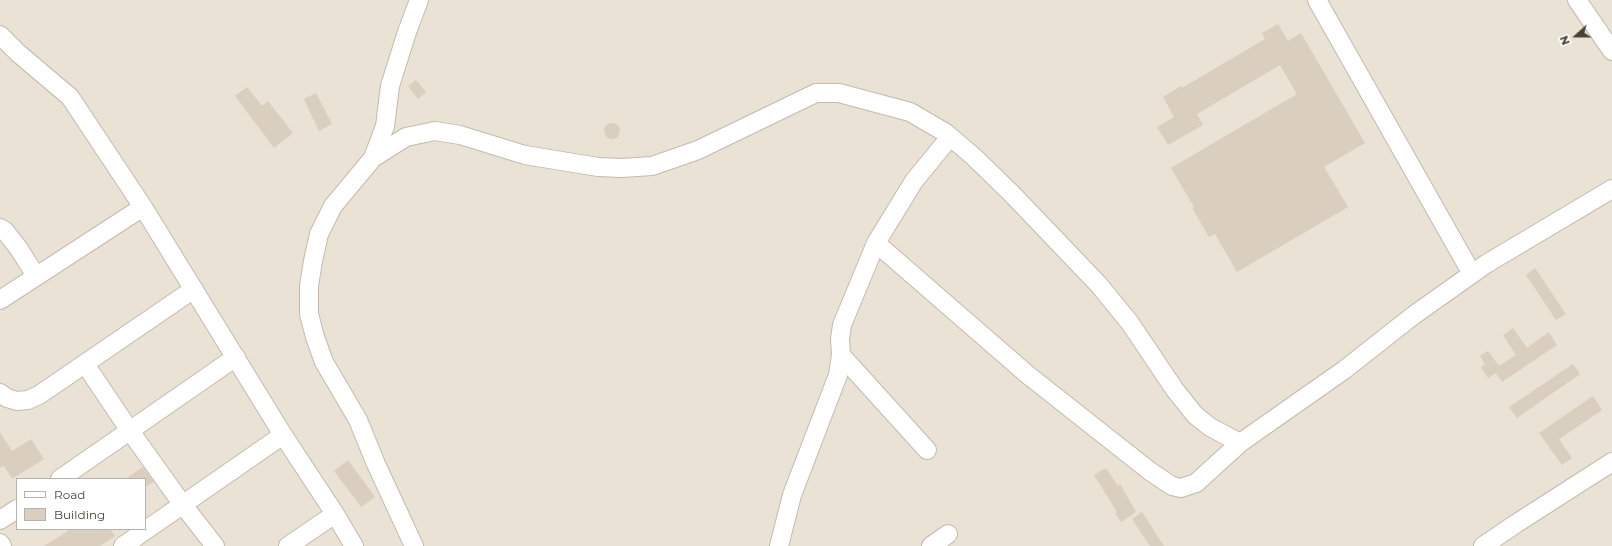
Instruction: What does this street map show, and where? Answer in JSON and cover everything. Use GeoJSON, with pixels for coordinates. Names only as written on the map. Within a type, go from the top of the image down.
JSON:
{"type":"FeatureCollection","features":[{"type":"Feature","properties":{"kind":"street"},"geometry":{"type":"LineString","coordinates":[[373,158],[385,126],[390,86],[419,0]]}},
{"type":"Feature","properties":{"kind":"street"},"geometry":{"type":"LineString","coordinates":[[1317,0],[1472,274]]}},
{"type":"Feature","properties":{"kind":"street"},"geometry":{"type":"LineString","coordinates":[[1577,0],[1612,51]]}},
{"type":"Feature","properties":{"kind":"street"},"geometry":{"type":"LineString","coordinates":[[0,35],[18,53],[70,97],[143,207],[283,435],[335,514],[354,546]]}},
{"type":"Feature","properties":{"kind":"street"},"geometry":{"type":"LineString","coordinates":[[414,546],[379,471],[358,420],[324,362],[309,314],[309,286],[320,234],[333,206],[373,158],[406,136],[435,131],[460,135],[525,155],[598,167],[652,166],[698,150],[816,93],[839,94],[910,112],[950,137],[974,157],[1012,194],[1099,285],[1130,323],[1175,390],[1194,415],[1210,427],[1240,443]]}},
{"type":"Feature","properties":{"kind":"street"},"geometry":{"type":"LineString","coordinates":[[779,546],[792,495],[838,375],[841,355],[840,339],[842,325],[876,243],[914,182],[950,137]]}},
{"type":"Feature","properties":{"kind":"street"},"geometry":{"type":"LineString","coordinates":[[876,243],[1028,375],[1151,472],[1172,486],[1181,488],[1196,483],[1240,443],[1344,370],[1414,315],[1472,274],[1612,189]]}},
{"type":"Feature","properties":{"kind":"street"},"geometry":{"type":"LineString","coordinates":[[0,300],[143,207]]}},
{"type":"Feature","properties":{"kind":"street"},"geometry":{"type":"LineString","coordinates":[[0,228],[5,231],[19,249],[36,276]]}},
{"type":"Feature","properties":{"kind":"street"},"geometry":{"type":"LineString","coordinates":[[0,393],[6,398],[17,401],[28,400],[40,395],[194,289]]}},
{"type":"Feature","properties":{"kind":"street"},"geometry":{"type":"LineString","coordinates":[[841,355],[927,450]]}},
{"type":"Feature","properties":{"kind":"street"},"geometry":{"type":"LineString","coordinates":[[61,478],[236,357]]}},
{"type":"Feature","properties":{"kind":"street"},"geometry":{"type":"LineString","coordinates":[[85,364],[130,431],[183,505],[215,546]]}},
{"type":"Feature","properties":{"kind":"street"},"geometry":{"type":"LineString","coordinates":[[123,546],[283,435]]}},
{"type":"Feature","properties":{"kind":"street"},"geometry":{"type":"LineString","coordinates":[[1483,546],[1612,462]]}},
{"type":"Feature","properties":{"kind":"street"},"geometry":{"type":"LineString","coordinates":[[0,520],[16,510]]}},
{"type":"Feature","properties":{"kind":"street"},"geometry":{"type":"LineString","coordinates":[[288,546],[335,514]]}},
{"type":"Feature","properties":{"kind":"street"},"geometry":{"type":"LineString","coordinates":[[931,546],[948,534]]}},
{"type":"Feature","properties":{"kind":"shaded area"},"geometry":{"type":"Polygon","coordinates":[[[0,0],[1612,0],[1612,546],[0,546],[0,0]]]}},
{"type":"Feature","properties":{"kind":"building"},"geometry":{"type":"Polygon","coordinates":[[[1278,24],[1288,41],[1301,33],[1365,143],[1324,167],[1348,207],[1237,272],[1215,234],[1209,237],[1192,208],[1194,207],[1171,168],[1297,94],[1280,65],[1197,114],[1203,125],[1168,145],[1157,127],[1174,117],[1163,97],[1181,86],[1182,88],[1265,39],[1262,33],[1278,24]]]}},
{"type":"Feature","properties":{"kind":"building"},"geometry":{"type":"Polygon","coordinates":[[[416,80],[426,92],[418,99],[408,86],[416,80]]]}},
{"type":"Feature","properties":{"kind":"building"},"geometry":{"type":"Polygon","coordinates":[[[247,87],[262,106],[268,101],[293,133],[274,148],[235,96],[247,87]]]}},
{"type":"Feature","properties":{"kind":"building"},"geometry":{"type":"Polygon","coordinates":[[[316,93],[332,124],[319,131],[304,99],[316,93]]]}},
{"type":"Feature","properties":{"kind":"building"},"geometry":{"type":"Polygon","coordinates":[[[612,123],[618,125],[620,131],[618,137],[612,139],[606,137],[604,131],[606,125],[612,123]]]}},
{"type":"Feature","properties":{"kind":"building"},"geometry":{"type":"Polygon","coordinates":[[[1535,268],[1566,314],[1556,320],[1526,275],[1535,268]]]}},
{"type":"Feature","properties":{"kind":"building"},"geometry":{"type":"Polygon","coordinates":[[[1513,328],[1527,348],[1549,332],[1557,345],[1502,382],[1496,373],[1488,378],[1481,367],[1485,364],[1480,356],[1488,351],[1499,366],[1516,355],[1503,335],[1513,328]]]}},
{"type":"Feature","properties":{"kind":"building"},"geometry":{"type":"Polygon","coordinates":[[[1573,364],[1580,374],[1517,418],[1509,407],[1573,364]]]}},
{"type":"Feature","properties":{"kind":"building"},"geometry":{"type":"Polygon","coordinates":[[[1593,396],[1602,410],[1559,439],[1572,458],[1562,465],[1539,433],[1593,396]]]}},
{"type":"Feature","properties":{"kind":"building"},"geometry":{"type":"Polygon","coordinates":[[[0,432],[12,451],[31,439],[44,459],[12,479],[4,466],[0,468],[0,432]]]}},
{"type":"Feature","properties":{"kind":"building"},"geometry":{"type":"Polygon","coordinates":[[[348,460],[375,497],[361,507],[334,471],[348,460]]]}},
{"type":"Feature","properties":{"kind":"building"},"geometry":{"type":"Polygon","coordinates":[[[143,467],[154,482],[146,486],[146,478],[126,478],[143,467]]]}},
{"type":"Feature","properties":{"kind":"building"},"geometry":{"type":"Polygon","coordinates":[[[1106,468],[1118,486],[1120,484],[1136,512],[1121,522],[1115,513],[1117,512],[1094,475],[1106,468]]]}},
{"type":"Feature","properties":{"kind":"building"},"geometry":{"type":"Polygon","coordinates":[[[1142,512],[1164,546],[1150,546],[1132,519],[1142,512]]]}},
{"type":"Feature","properties":{"kind":"building"},"geometry":{"type":"Polygon","coordinates":[[[69,530],[111,530],[115,536],[100,546],[44,546],[69,530]]]}}]}
